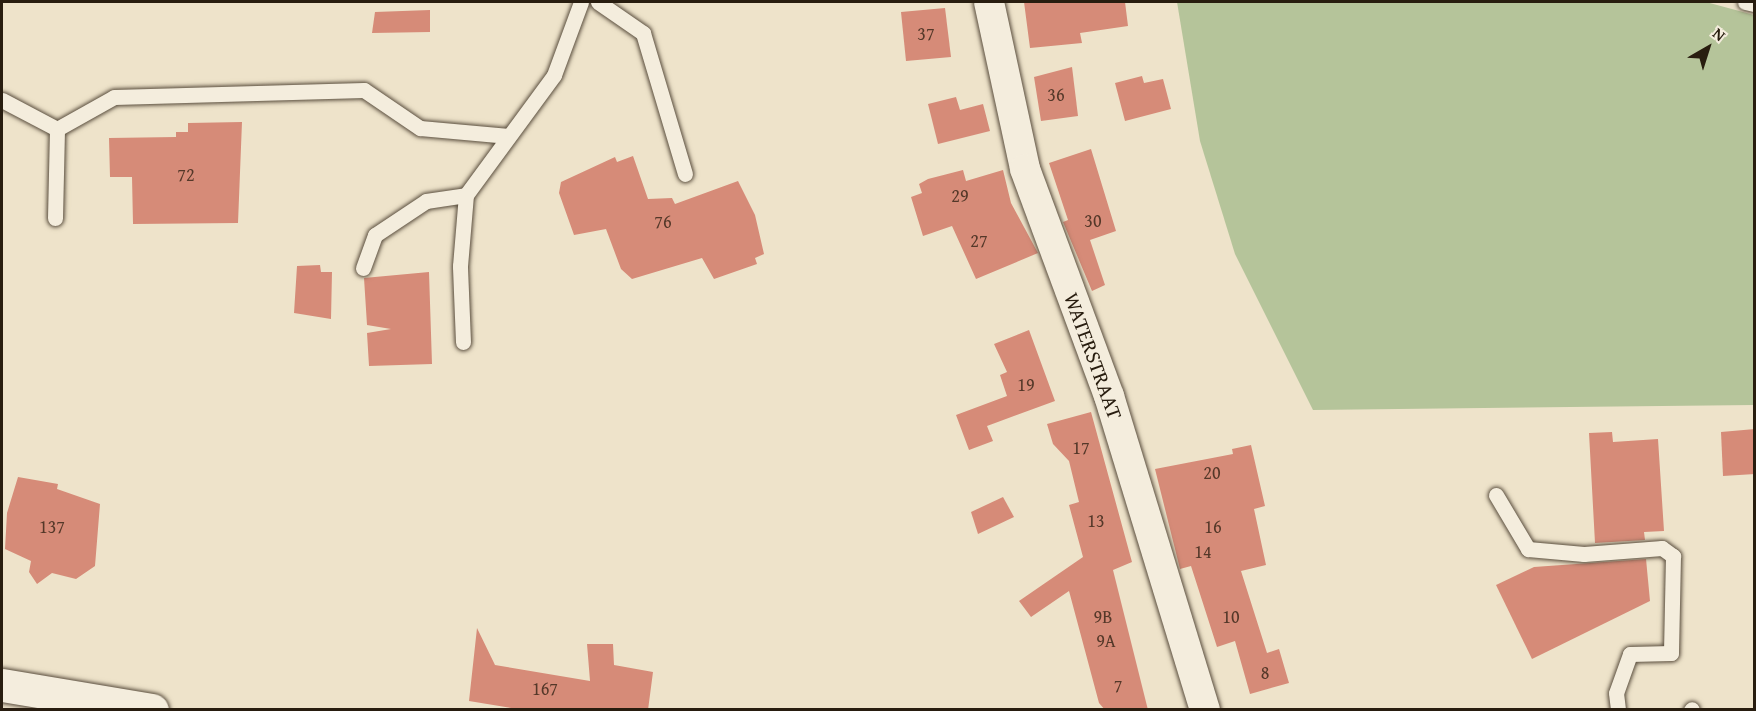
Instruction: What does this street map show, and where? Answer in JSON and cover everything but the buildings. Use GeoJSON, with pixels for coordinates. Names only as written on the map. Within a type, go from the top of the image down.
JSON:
{"type":"FeatureCollection","features":[{"type":"Feature","properties":{"kind":"street","name":"WATERSTRAAT"},"geometry":{"type":"LineString","coordinates":[[989,2],[1025,169],[1109,396],[1205,710]]}},
{"type":"Feature","properties":{"kind":"street"},"geometry":{"type":"LineString","coordinates":[[2,685],[152,710]]}},
{"type":"Feature","properties":{"kind":"lane"},"geometry":{"type":"LineString","coordinates":[[463,342],[460,266],[466,195],[554,75],[581,2]]}},
{"type":"Feature","properties":{"kind":"lane"},"geometry":{"type":"LineString","coordinates":[[598,2],[644,33],[685,174]]}},
{"type":"Feature","properties":{"kind":"lane"},"geometry":{"type":"LineString","coordinates":[[1744,2],[1755,4]]}},
{"type":"Feature","properties":{"kind":"lane"},"geometry":{"type":"LineString","coordinates":[[57,129],[114,97],[364,90],[420,128],[509,136]]}},
{"type":"Feature","properties":{"kind":"lane"},"geometry":{"type":"LineString","coordinates":[[2,100],[57,129]]}},
{"type":"Feature","properties":{"kind":"lane"},"geometry":{"type":"LineString","coordinates":[[55,218],[57,129]]}},
{"type":"Feature","properties":{"kind":"lane"},"geometry":{"type":"LineString","coordinates":[[363,268],[375,235],[426,201],[466,195]]}},
{"type":"Feature","properties":{"kind":"lane"},"geometry":{"type":"LineString","coordinates":[[1496,495],[1528,549],[1584,554],[1662,548],[1673,556],[1671,653],[1630,654],[1616,693],[1618,710]]}},
{"type":"Feature","properties":{"kind":"green space"},"geometry":{"type":"Polygon","coordinates":[[[1177,2],[1706,2],[1754,15],[1754,405],[1313,410],[1235,254],[1200,141],[1177,2]]]}}]}
